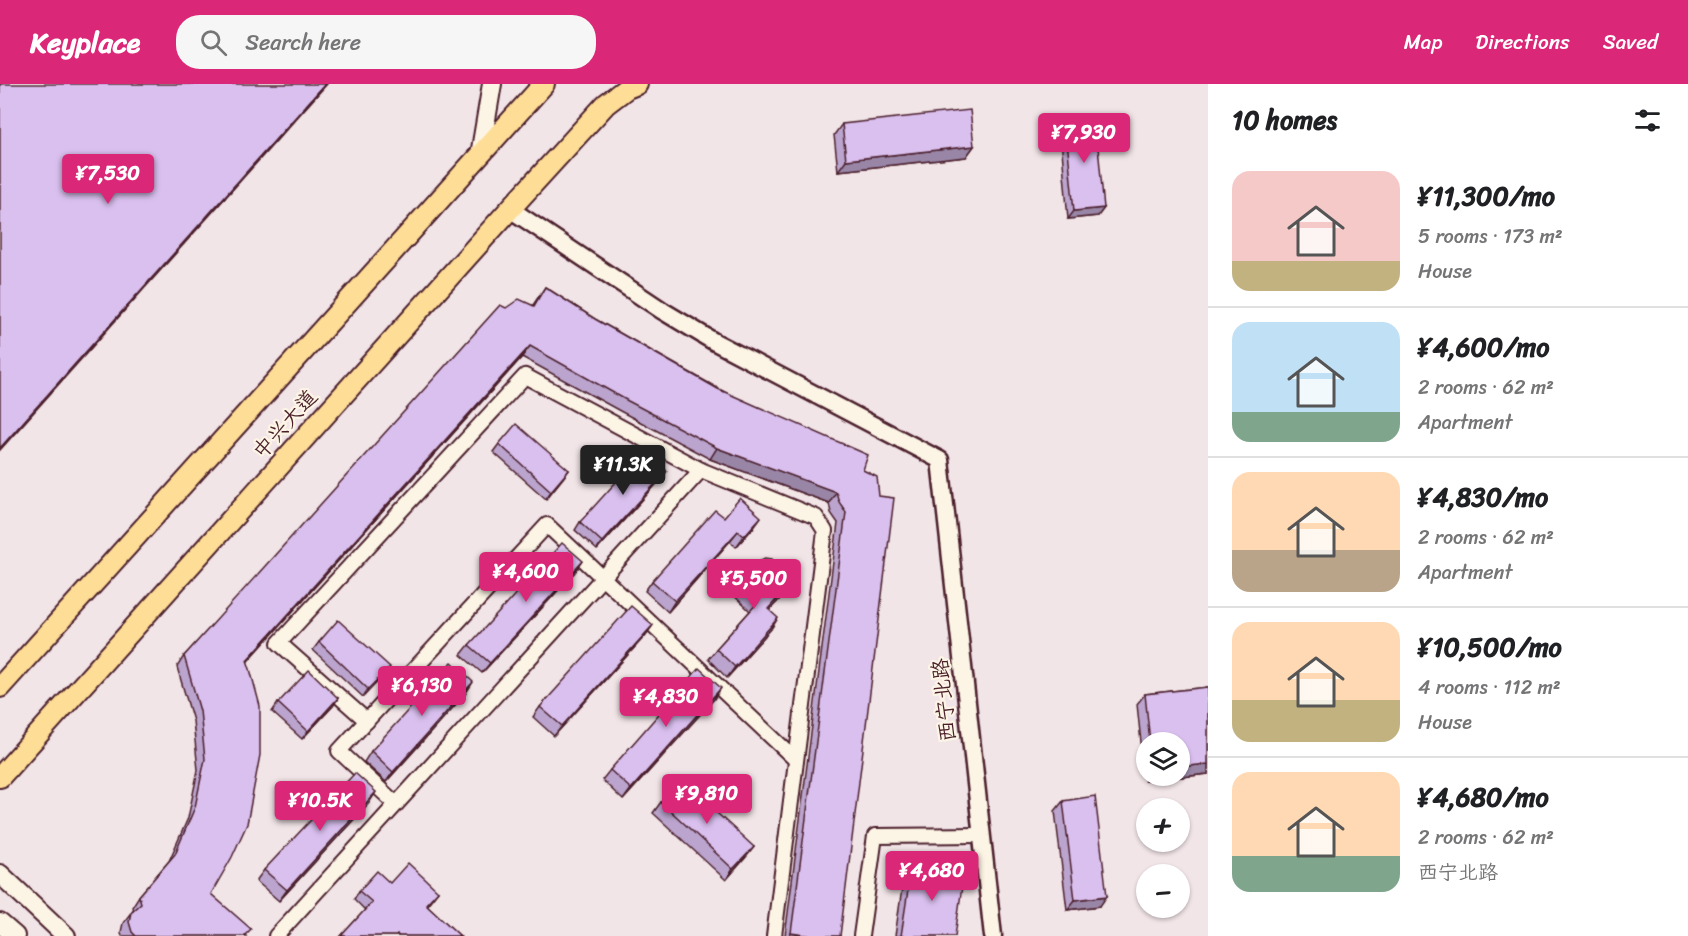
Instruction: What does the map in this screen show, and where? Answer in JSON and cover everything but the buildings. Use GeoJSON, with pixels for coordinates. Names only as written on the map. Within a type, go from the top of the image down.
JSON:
{"type":"FeatureCollection","features":[{"type":"Feature","properties":{"kind":"main road"},"geometry":{"type":"LineString","coordinates":[[480,154],[492,84]]}},
{"type":"Feature","properties":{"kind":"main road","name":"中兴大道"},"geometry":{"type":"LineString","coordinates":[[0,687],[544,84]]}},
{"type":"Feature","properties":{"kind":"main road","name":"中兴大道"},"geometry":{"type":"LineString","coordinates":[[0,777],[606,104],[627,88],[637,84]]}},
{"type":"Feature","properties":{"kind":"main road"},"geometry":{"type":"LineString","coordinates":[[0,874],[66,936]]}},
{"type":"Feature","properties":{"kind":"main road"},"geometry":{"type":"LineString","coordinates":[[0,923],[15,936]]}},
{"type":"Feature","properties":{"kind":"street","name":"西宁北路"},"geometry":{"type":"LineString","coordinates":[[510,209],[663,311],[713,341],[940,460],[993,936]]}},
{"type":"Feature","properties":{"kind":"street"},"geometry":{"type":"LineString","coordinates":[[366,721],[279,643],[525,376],[701,470],[816,517],[825,531],[774,936]]}},
{"type":"Feature","properties":{"kind":"street"},"geometry":{"type":"LineString","coordinates":[[276,936],[701,470]]}},
{"type":"Feature","properties":{"kind":"street"},"geometry":{"type":"LineString","coordinates":[[396,804],[339,751],[547,525],[796,760]]}},
{"type":"Feature","properties":{"kind":"street"},"geometry":{"type":"LineString","coordinates":[[861,936],[875,836],[982,835]]}}]}
